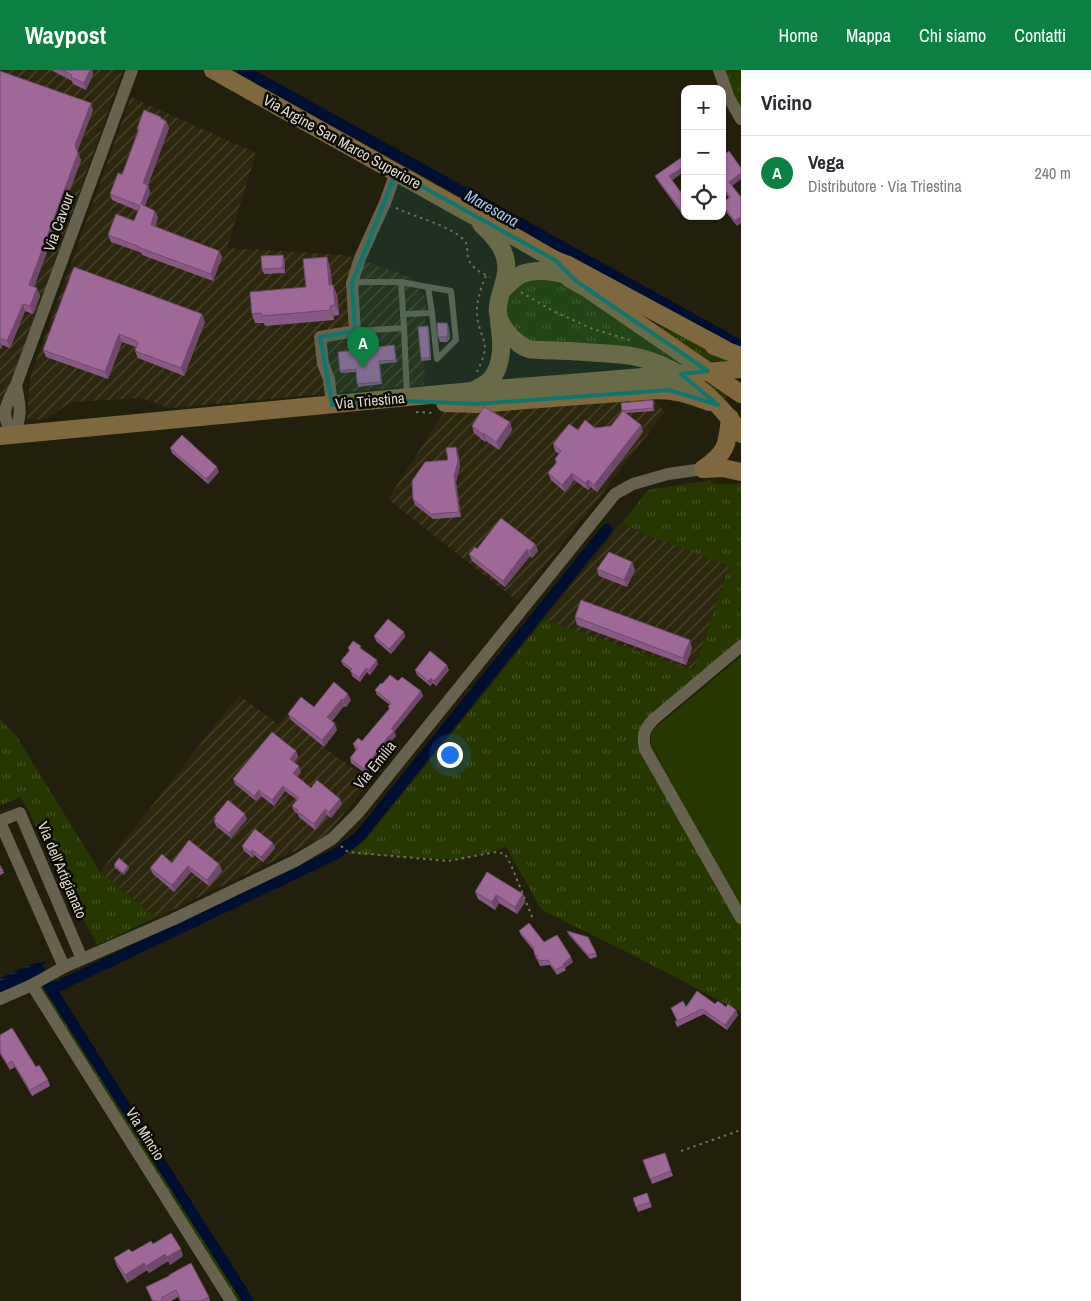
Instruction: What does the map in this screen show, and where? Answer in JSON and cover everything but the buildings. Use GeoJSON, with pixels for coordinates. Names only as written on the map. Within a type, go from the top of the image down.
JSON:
{"type":"FeatureCollection","features":[{"type":"Feature","properties":{"kind":"street","name":"Via Cavour"},"geometry":{"type":"LineString","coordinates":[[6,435],[18,424],[20,403],[16,385],[132,70]]}},
{"type":"Feature","properties":{"kind":"street","name":"Via Argine San Marco Superiore"},"geometry":{"type":"LineString","coordinates":[[213,70],[472,215]]}},
{"type":"Feature","properties":{"kind":"street"},"geometry":{"type":"LineString","coordinates":[[719,70],[729,98],[741,119]]}},
{"type":"Feature","properties":{"kind":"street"},"geometry":{"type":"LineString","coordinates":[[332,405],[329,379],[323,364],[320,337],[355,330],[352,284],[360,258],[385,203],[396,172]]}},
{"type":"Feature","properties":{"kind":"street"},"geometry":{"type":"LineString","coordinates":[[472,215],[492,223],[741,394]]}},
{"type":"Feature","properties":{"kind":"street"},"geometry":{"type":"LineString","coordinates":[[472,215],[498,242],[504,254],[506,266],[506,276],[497,308],[502,338],[498,366],[490,380],[472,391]]}},
{"type":"Feature","properties":{"kind":"street"},"geometry":{"type":"LineString","coordinates":[[503,289],[514,278],[522,274],[533,272],[565,273],[590,283],[692,338],[724,349],[739,365]]}},
{"type":"Feature","properties":{"kind":"street"},"geometry":{"type":"LineString","coordinates":[[499,321],[514,340],[529,349],[631,356],[663,366],[683,376],[706,393],[741,434]]}},
{"type":"Feature","properties":{"kind":"street","name":"Via Triestina"},"geometry":{"type":"LineString","coordinates":[[6,435],[739,365]]}},
{"type":"Feature","properties":{"kind":"street"},"geometry":{"type":"LineString","coordinates":[[382,400],[476,404],[669,390],[688,394],[724,412]]}},
{"type":"Feature","properties":{"kind":"street"},"geometry":{"type":"LineString","coordinates":[[703,470],[722,453],[727,440],[724,412]]}},
{"type":"Feature","properties":{"kind":"street"},"geometry":{"type":"LineString","coordinates":[[703,470],[723,468],[741,472]]}},
{"type":"Feature","properties":{"kind":"street","name":"Via Emilia"},"geometry":{"type":"LineString","coordinates":[[0,999],[64,967],[172,920],[286,866],[332,839],[358,813],[614,494],[633,484],[668,474],[703,470]]}},
{"type":"Feature","properties":{"kind":"street"},"geometry":{"type":"LineString","coordinates":[[741,646],[654,719],[644,733],[645,749],[741,918]]}},
{"type":"Feature","properties":{"kind":"street","name":"Via dell'Artigianato"},"geometry":{"type":"LineString","coordinates":[[64,967],[0,822],[20,814],[82,959]]}},
{"type":"Feature","properties":{"kind":"street","name":"Via Mincio"},"geometry":{"type":"LineString","coordinates":[[41,980],[231,1301]]}},
{"type":"Feature","properties":{"kind":"lane"},"geometry":{"type":"LineString","coordinates":[[401,282],[407,398]]}},
{"type":"Feature","properties":{"kind":"lane"},"geometry":{"type":"LineString","coordinates":[[352,284],[401,282],[451,291],[456,340],[438,359],[428,287]]}},
{"type":"Feature","properties":{"kind":"lane"},"geometry":{"type":"LineString","coordinates":[[403,314],[432,313]]}},
{"type":"Feature","properties":{"kind":"lane"},"geometry":{"type":"LineString","coordinates":[[355,330],[404,328]]}},
{"type":"Feature","properties":{"kind":"path"},"geometry":{"type":"LineString","coordinates":[[385,203],[437,224],[461,237],[466,242],[471,265],[486,276],[479,291],[477,309],[479,325],[485,340],[485,351],[477,373]]}},
{"type":"Feature","properties":{"kind":"path"},"geometry":{"type":"LineString","coordinates":[[348,852],[448,861],[496,852],[504,854],[511,865],[532,918]]}},
{"type":"Feature","properties":{"kind":"path"},"geometry":{"type":"LineString","coordinates":[[681,1151],[741,1130]]}},
{"type":"Feature","properties":{"kind":"highlighted area"},"geometry":{"type":"Polygon","coordinates":[[[396,172],[555,260],[576,281],[708,371],[681,374],[718,405],[669,390],[476,404],[382,400],[332,405],[320,337],[355,331],[352,283],[396,172]]]}},
{"type":"Feature","properties":{"kind":"shaded area"},"geometry":{"type":"Polygon","coordinates":[[[0,70],[123,70],[16,370],[12,385],[11,422],[0,423],[0,70]]]}},
{"type":"Feature","properties":{"kind":"shaded area"},"geometry":{"type":"Polygon","coordinates":[[[131,97],[256,153],[227,248],[345,255],[411,277],[426,298],[424,385],[169,408],[141,398],[73,402],[46,419],[27,420],[31,375],[131,97]]]}},
{"type":"Feature","properties":{"kind":"shaded area"},"geometry":{"type":"Polygon","coordinates":[[[641,388],[665,412],[517,601],[388,499],[448,406],[641,388]]]}},
{"type":"Feature","properties":{"kind":"shaded area"},"geometry":{"type":"Polygon","coordinates":[[[622,523],[644,534],[729,566],[694,670],[550,622],[545,618],[622,523]]]}},
{"type":"Feature","properties":{"kind":"shaded area"},"geometry":{"type":"Polygon","coordinates":[[[239,695],[278,724],[300,697],[340,725],[319,744],[371,780],[326,836],[157,917],[100,872],[239,695]]]}},
{"type":"Feature","properties":{"kind":"green space"},"geometry":{"type":"Polygon","coordinates":[[[714,70],[741,70],[741,125],[726,94],[726,85],[721,85],[714,70]]]}},
{"type":"Feature","properties":{"kind":"green space"},"geometry":{"type":"Polygon","coordinates":[[[539,276],[567,284],[660,346],[662,351],[682,362],[729,395],[723,401],[679,367],[530,345],[507,327],[505,302],[514,285],[539,276]]]}},
{"type":"Feature","properties":{"kind":"green space"},"geometry":{"type":"Polygon","coordinates":[[[636,315],[712,351],[730,361],[708,361],[636,315]]]}},
{"type":"Feature","properties":{"kind":"green space"},"geometry":{"type":"Polygon","coordinates":[[[711,480],[714,484],[741,484],[741,654],[649,728],[649,741],[741,906],[741,1012],[542,910],[506,847],[458,860],[348,854],[366,839],[545,618],[550,622],[694,670],[729,566],[644,534],[622,523],[648,490],[711,480]]]}},
{"type":"Feature","properties":{"kind":"green space"},"geometry":{"type":"Polygon","coordinates":[[[741,656],[741,905],[702,838],[651,743],[651,735],[654,729],[741,656]]]}},
{"type":"Feature","properties":{"kind":"green space"},"geometry":{"type":"Polygon","coordinates":[[[0,719],[17,737],[100,872],[157,917],[97,945],[21,797],[0,805],[0,719]]]}},
{"type":"Feature","properties":{"kind":"green space"},"geometry":{"type":"Polygon","coordinates":[[[41,979],[244,1301],[235,1301],[44,995],[38,981],[41,979]]]}},
{"type":"Feature","properties":{"kind":"water"},"geometry":{"type":"Polygon","coordinates":[[[45,962],[42,966],[44,968],[0,988],[0,978],[31,964],[45,962]]]}},
{"type":"Feature","properties":{"kind":"waterway","name":"Maresana"},"geometry":{"type":"LineString","coordinates":[[243,70],[741,346]]}},
{"type":"Feature","properties":{"kind":"waterway"},"geometry":{"type":"LineString","coordinates":[[52,989],[336,854],[359,837],[607,529]]}},
{"type":"Feature","properties":{"kind":"waterway"},"geometry":{"type":"LineString","coordinates":[[0,987],[38,969],[248,1301]]}},
{"type":"Feature","properties":{"kind":"place","name":"Vega"},"geometry":{"type":"Point","coordinates":[363,368]}}]}
